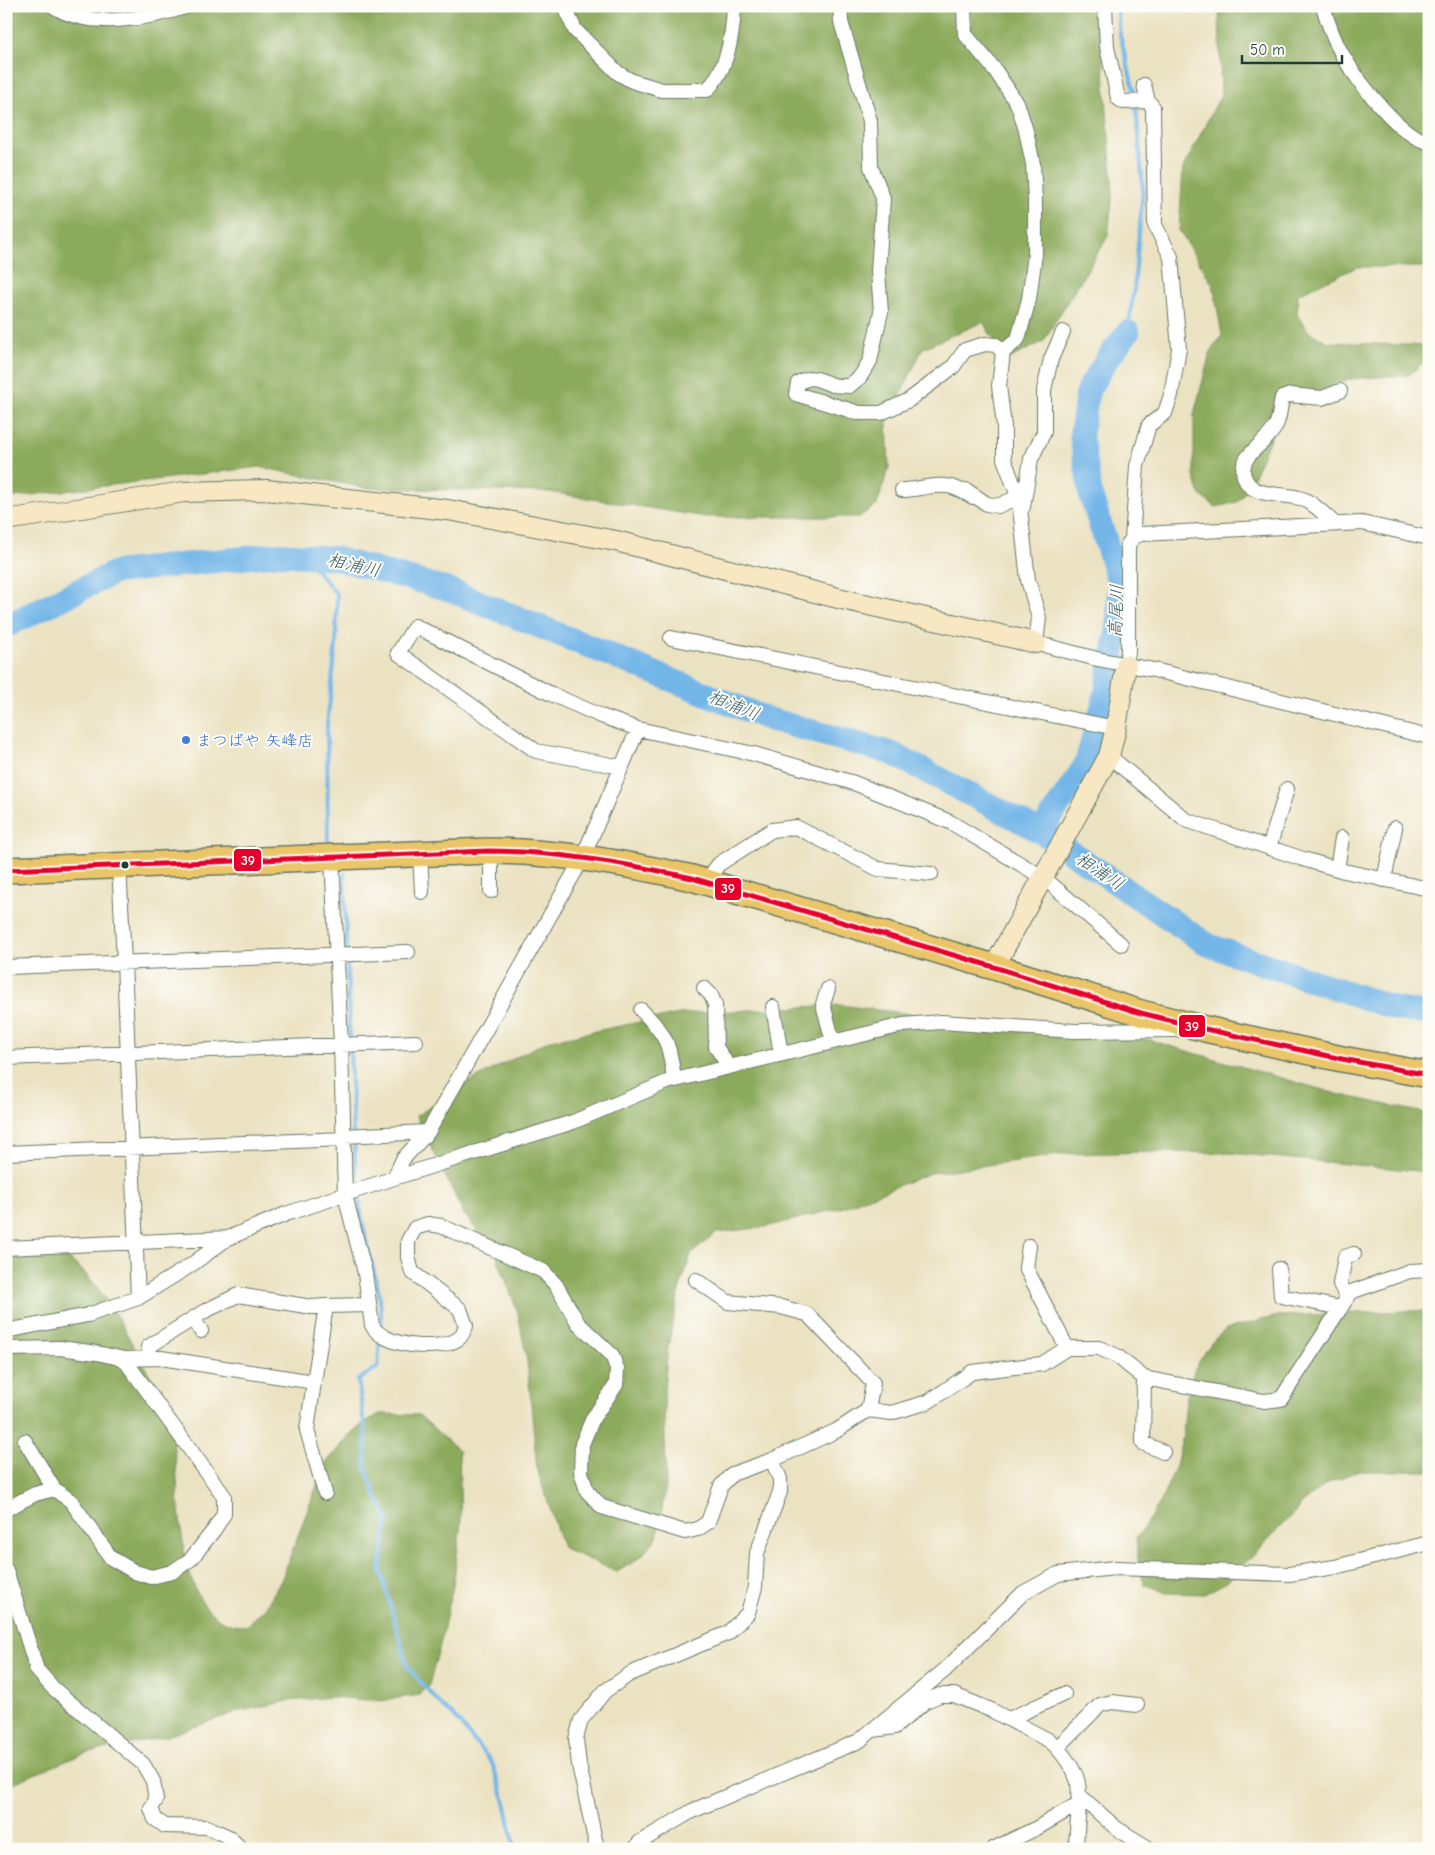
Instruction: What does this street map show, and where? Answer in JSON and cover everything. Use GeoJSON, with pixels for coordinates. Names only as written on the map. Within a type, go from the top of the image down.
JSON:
{"type":"FeatureCollection","features":[{"type":"Feature","properties":{"kind":"highway"},"geometry":{"type":"LineString","coordinates":[[6,870],[491,851],[544,854],[645,867],[705,882],[994,967],[1141,1013],[1342,1059],[1429,1075]]}},
{"type":"Feature","properties":{"kind":"street"},"geometry":{"type":"LineString","coordinates":[[53,6],[64,14],[122,21],[188,6]]}},
{"type":"Feature","properties":{"kind":"street"},"geometry":{"type":"LineString","coordinates":[[564,6],[575,30],[618,73],[632,82],[662,90],[707,90],[714,84],[722,68],[733,27],[734,6]]}},
{"type":"Feature","properties":{"kind":"street"},"geometry":{"type":"LineString","coordinates":[[840,6],[841,22],[870,121],[871,167],[884,198],[878,272],[881,312],[870,361],[860,377],[849,386],[834,385],[820,378],[806,378],[798,383],[796,394],[859,413],[881,413],[908,400],[953,368],[965,350],[985,344],[996,345],[1003,352]]}},
{"type":"Feature","properties":{"kind":"street"},"geometry":{"type":"LineString","coordinates":[[964,6],[965,34],[995,70],[1018,105],[1026,131],[1032,164],[1035,200],[1035,254],[1029,299],[1018,339],[1003,352],[999,386],[1004,426],[1004,460],[1018,497],[1022,515],[1028,580],[1039,618],[1036,643]]}},
{"type":"Feature","properties":{"kind":"street"},"geometry":{"type":"LineString","coordinates":[[1105,6],[1107,47],[1118,98],[1124,102],[1146,101]]}},
{"type":"Feature","properties":{"kind":"street"},"geometry":{"type":"LineString","coordinates":[[1323,6],[1329,28],[1344,58],[1381,107],[1420,141],[1429,142]]}},
{"type":"Feature","properties":{"kind":"street"},"geometry":{"type":"LineString","coordinates":[[1132,540],[1137,466],[1149,424],[1165,414],[1172,395],[1179,349],[1170,257],[1154,225],[1153,107],[1146,101],[1144,85]]}},
{"type":"Feature","properties":{"kind":"street"},"geometry":{"type":"LineString","coordinates":[[1022,515],[1032,459],[1044,432],[1044,390],[1051,359],[1063,332]]}},
{"type":"Feature","properties":{"kind":"street"},"geometry":{"type":"LineString","coordinates":[[1335,524],[1305,499],[1256,490],[1246,481],[1242,469],[1247,456],[1267,440],[1276,426],[1282,398],[1290,395],[1322,398],[1340,391]]}},
{"type":"Feature","properties":{"kind":"street"},"geometry":{"type":"LineString","coordinates":[[955,482],[973,497]]}},
{"type":"Feature","properties":{"kind":"street"},"geometry":{"type":"LineString","coordinates":[[902,490],[949,486],[987,504],[998,506],[1018,497]]}},
{"type":"Feature","properties":{"kind":"street"},"geometry":{"type":"LineString","coordinates":[[6,520],[184,492],[266,490],[448,510],[616,541],[842,599],[1036,643],[1097,659],[1164,672],[1429,737]]}},
{"type":"Feature","properties":{"kind":"street"},"geometry":{"type":"LineString","coordinates":[[994,967],[1109,756],[1120,664],[1128,650],[1128,544],[1132,540],[1141,534],[1148,533],[1250,530],[1362,523],[1429,538]]}},
{"type":"Feature","properties":{"kind":"street"},"geometry":{"type":"LineString","coordinates":[[622,767],[536,751],[398,653],[415,626],[551,694],[601,716],[638,729],[754,754],[854,783],[950,822],[1046,874],[1121,944]]}},
{"type":"Feature","properties":{"kind":"street"},"geometry":{"type":"LineString","coordinates":[[671,638],[1111,727]]}},
{"type":"Feature","properties":{"kind":"street"},"geometry":{"type":"LineString","coordinates":[[394,1178],[403,1160],[428,1132],[582,859],[638,729]]}},
{"type":"Feature","properties":{"kind":"street"},"geometry":{"type":"LineString","coordinates":[[1109,756],[1186,820],[1337,869],[1429,889]]}},
{"type":"Feature","properties":{"kind":"street"},"geometry":{"type":"LineString","coordinates":[[1269,848],[1287,789]]}},
{"type":"Feature","properties":{"kind":"street"},"geometry":{"type":"LineString","coordinates":[[705,882],[719,864],[772,830],[786,827],[796,827],[878,869],[931,874]]}},
{"type":"Feature","properties":{"kind":"street"},"geometry":{"type":"LineString","coordinates":[[1384,880],[1395,828]]}},
{"type":"Feature","properties":{"kind":"street"},"geometry":{"type":"LineString","coordinates":[[1337,869],[1342,838]]}},
{"type":"Feature","properties":{"kind":"street"},"geometry":{"type":"LineString","coordinates":[[491,851],[491,891]]}},
{"type":"Feature","properties":{"kind":"street"},"geometry":{"type":"LineString","coordinates":[[420,853],[422,892]]}},
{"type":"Feature","properties":{"kind":"street"},"geometry":{"type":"LineString","coordinates":[[332,858],[338,954],[347,1194],[365,1273],[374,1330],[388,1339],[414,1347],[445,1345],[460,1339],[466,1326],[460,1309],[412,1272],[408,1257],[408,1241],[415,1228],[428,1224],[441,1226],[543,1270],[556,1285],[578,1323],[612,1355],[617,1369],[616,1385],[593,1418],[582,1444],[581,1472],[586,1491],[602,1507],[685,1532],[698,1529],[708,1522],[721,1486],[732,1474],[772,1460],[836,1431],[868,1410],[890,1413],[928,1402],[972,1372],[1042,1364],[1067,1348],[1099,1348],[1117,1356],[1144,1378],[1264,1401],[1281,1399],[1351,1292],[1410,1271],[1429,1270]]}},
{"type":"Feature","properties":{"kind":"street"},"geometry":{"type":"LineString","coordinates":[[118,865],[124,962],[138,1298]]}},
{"type":"Feature","properties":{"kind":"street"},"geometry":{"type":"LineString","coordinates":[[6,967],[408,952]]}},
{"type":"Feature","properties":{"kind":"street"},"geometry":{"type":"LineString","coordinates":[[704,988],[711,995],[715,1005],[716,1047],[729,1067]]}},
{"type":"Feature","properties":{"kind":"street"},"geometry":{"type":"LineString","coordinates":[[828,988],[823,1004],[833,1042]]}},
{"type":"Feature","properties":{"kind":"street"},"geometry":{"type":"LineString","coordinates":[[773,1007],[781,1054]]}},
{"type":"Feature","properties":{"kind":"street"},"geometry":{"type":"LineString","coordinates":[[641,1010],[665,1037],[671,1053],[674,1080]]}},
{"type":"Feature","properties":{"kind":"street"},"geometry":{"type":"LineString","coordinates":[[6,1331],[88,1315],[138,1298],[191,1265],[228,1238],[286,1214],[573,1122],[674,1080],[903,1025],[940,1022],[1074,1031],[1205,1029]]}},
{"type":"Feature","properties":{"kind":"street"},"geometry":{"type":"LineString","coordinates":[[6,1058],[416,1042]]}},
{"type":"Feature","properties":{"kind":"street"},"geometry":{"type":"LineString","coordinates":[[6,1154],[131,1149],[428,1132]]}},
{"type":"Feature","properties":{"kind":"street"},"geometry":{"type":"LineString","coordinates":[[6,1248],[228,1238]]}},
{"type":"Feature","properties":{"kind":"street"},"geometry":{"type":"LineString","coordinates":[[1029,1246],[1026,1268],[1067,1348]]}},
{"type":"Feature","properties":{"kind":"street"},"geometry":{"type":"LineString","coordinates":[[1344,1303],[1340,1284],[1345,1257],[1354,1254]]}},
{"type":"Feature","properties":{"kind":"street"},"geometry":{"type":"LineString","coordinates":[[1280,1269],[1281,1296],[1344,1303]]}},
{"type":"Feature","properties":{"kind":"street"},"geometry":{"type":"LineString","coordinates":[[696,1280],[728,1302],[781,1307],[807,1314],[873,1383],[868,1410]]}},
{"type":"Feature","properties":{"kind":"street"},"geometry":{"type":"LineString","coordinates":[[148,1348],[196,1325],[238,1295],[312,1307],[369,1305]]}},
{"type":"Feature","properties":{"kind":"street"},"geometry":{"type":"LineString","coordinates":[[326,1306],[308,1430],[326,1493]]}},
{"type":"Feature","properties":{"kind":"street"},"geometry":{"type":"LineString","coordinates":[[6,1349],[60,1348],[124,1359],[161,1358],[314,1382]]}},
{"type":"Feature","properties":{"kind":"street"},"geometry":{"type":"LineString","coordinates":[[25,1441],[54,1489],[71,1500],[111,1558],[134,1572],[150,1577],[172,1572],[191,1559],[224,1514],[224,1496],[124,1359]]}},
{"type":"Feature","properties":{"kind":"street"},"geometry":{"type":"LineString","coordinates":[[1144,1378],[1143,1443],[1163,1452]]}},
{"type":"Feature","properties":{"kind":"street"},"geometry":{"type":"LineString","coordinates":[[597,1849],[578,1765],[576,1738],[581,1720],[604,1691],[630,1674],[728,1634],[748,1613],[755,1588],[757,1552],[780,1492],[780,1479],[772,1460]]}},
{"type":"Feature","properties":{"kind":"street"},"geometry":{"type":"LineString","coordinates":[[6,1509],[34,1494],[54,1489]]}},
{"type":"Feature","properties":{"kind":"street"},"geometry":{"type":"LineString","coordinates":[[634,1849],[640,1842],[692,1811],[858,1741],[945,1670],[1024,1593],[1058,1574],[1115,1568],[1289,1574],[1335,1567],[1429,1543]]}},
{"type":"Feature","properties":{"kind":"street"},"geometry":{"type":"LineString","coordinates":[[6,1570],[37,1670],[53,1688],[143,1764],[154,1781],[156,1800],[151,1808],[155,1820],[165,1826],[207,1827],[229,1837],[241,1849]]}},
{"type":"Feature","properties":{"kind":"street"},"geometry":{"type":"LineString","coordinates":[[1009,1719],[1064,1694]]}},
{"type":"Feature","properties":{"kind":"street"},"geometry":{"type":"LineString","coordinates":[[872,1730],[895,1727],[926,1701],[940,1695],[954,1695],[1009,1719],[1050,1741],[1058,1747],[1077,1778],[1076,1849]]}},
{"type":"Feature","properties":{"kind":"street"},"geometry":{"type":"LineString","coordinates":[[1058,1747],[1100,1705],[1112,1702],[1137,1705]]}},
{"type":"Feature","properties":{"kind":"street"},"geometry":{"type":"LineString","coordinates":[[994,1849],[1037,1828],[1078,1799]]}},
{"type":"Feature","properties":{"kind":"street"},"geometry":{"type":"LineString","coordinates":[[1078,1799],[1116,1828],[1150,1849]]}},
{"type":"Feature","properties":{"kind":"green space"},"geometry":{"type":"Polygon","coordinates":[[[6,6],[1099,6],[1113,191],[1108,236],[1043,342],[1006,360],[983,322],[923,348],[887,423],[889,467],[877,505],[859,517],[706,517],[549,492],[366,488],[259,467],[6,498],[6,6]]]}},
{"type":"Feature","properties":{"kind":"green space"},"geometry":{"type":"Polygon","coordinates":[[[1219,6],[1429,6],[1429,267],[1357,267],[1298,294],[1297,315],[1309,332],[1328,342],[1429,346],[1429,357],[1409,375],[1348,379],[1285,405],[1250,485],[1237,502],[1216,507],[1200,495],[1194,476],[1194,414],[1210,353],[1222,335],[1213,285],[1179,230],[1183,168],[1221,95],[1219,6]]]}},
{"type":"Feature","properties":{"kind":"green space"},"geometry":{"type":"Polygon","coordinates":[[[839,1005],[999,1025],[1149,1040],[1337,1094],[1429,1114],[1429,1172],[1230,1153],[1066,1154],[930,1173],[844,1207],[765,1227],[716,1233],[691,1254],[679,1291],[668,1347],[664,1391],[666,1486],[657,1537],[640,1558],[617,1572],[563,1548],[537,1469],[527,1361],[518,1313],[496,1254],[464,1214],[416,1116],[467,1083],[547,1041],[679,1014],[839,1005]]]}},
{"type":"Feature","properties":{"kind":"green space"},"geometry":{"type":"Polygon","coordinates":[[[6,1243],[52,1252],[69,1259],[96,1286],[122,1326],[159,1392],[167,1413],[175,1456],[181,1531],[186,1559],[194,1585],[206,1607],[223,1621],[246,1626],[265,1608],[281,1581],[325,1464],[348,1437],[365,1422],[380,1414],[419,1415],[459,1451],[461,1522],[453,1586],[429,1685],[419,1695],[380,1701],[331,1697],[287,1701],[236,1712],[168,1736],[85,1753],[6,1786],[6,1243]]]}},
{"type":"Feature","properties":{"kind":"green space"},"geometry":{"type":"Polygon","coordinates":[[[1429,1310],[1429,1471],[1357,1471],[1330,1482],[1313,1493],[1227,1582],[1204,1594],[1166,1593],[1144,1584],[1138,1560],[1136,1539],[1160,1503],[1176,1466],[1183,1434],[1186,1399],[1194,1370],[1211,1343],[1226,1329],[1278,1316],[1429,1310]]]}},
{"type":"Feature","properties":{"kind":"waterway"},"geometry":{"type":"LineString","coordinates":[[1117,6],[1120,35],[1135,95],[1143,190],[1128,332]]}},
{"type":"Feature","properties":{"kind":"waterway","name":"高尾川"},"geometry":{"type":"LineString","coordinates":[[1041,832],[1086,764],[1105,697],[1118,628],[1119,582],[1091,496],[1081,435],[1088,390],[1107,359],[1128,332]]}},
{"type":"Feature","properties":{"kind":"waterway","name":"相浦川"},"geometry":{"type":"LineString","coordinates":[[6,626],[116,572],[279,554],[334,558],[447,589],[768,719],[891,753],[1041,832],[1208,945],[1396,1009],[1429,1014]]}},
{"type":"Feature","properties":{"kind":"waterway"},"geometry":{"type":"LineString","coordinates":[[305,556],[337,595],[336,645],[327,725],[328,842]]}},
{"type":"Feature","properties":{"kind":"waterway"},"geometry":{"type":"LineString","coordinates":[[344,874],[353,1133]]}},
{"type":"Feature","properties":{"kind":"waterway"},"geometry":{"type":"LineString","coordinates":[[354,1140],[360,1208],[379,1292],[381,1330]]}},
{"type":"Feature","properties":{"kind":"waterway"},"geometry":{"type":"LineString","coordinates":[[380,1337],[378,1367],[358,1380],[366,1438],[365,1466],[375,1494],[388,1519],[380,1569],[407,1665],[443,1707],[453,1715],[492,1763],[505,1802],[515,1849]]}},
{"type":"Feature","properties":{"kind":"transit line","name":"39"},"geometry":{"type":"LineString","coordinates":[[6,870],[488,851],[539,853],[591,859],[642,867],[692,878],[994,967],[1141,1013],[1342,1059],[1429,1075]]}},
{"type":"Feature","properties":{"kind":"place","name":"まつばや 矢峰店"},"geometry":{"type":"Point","coordinates":[186,740]}}]}
